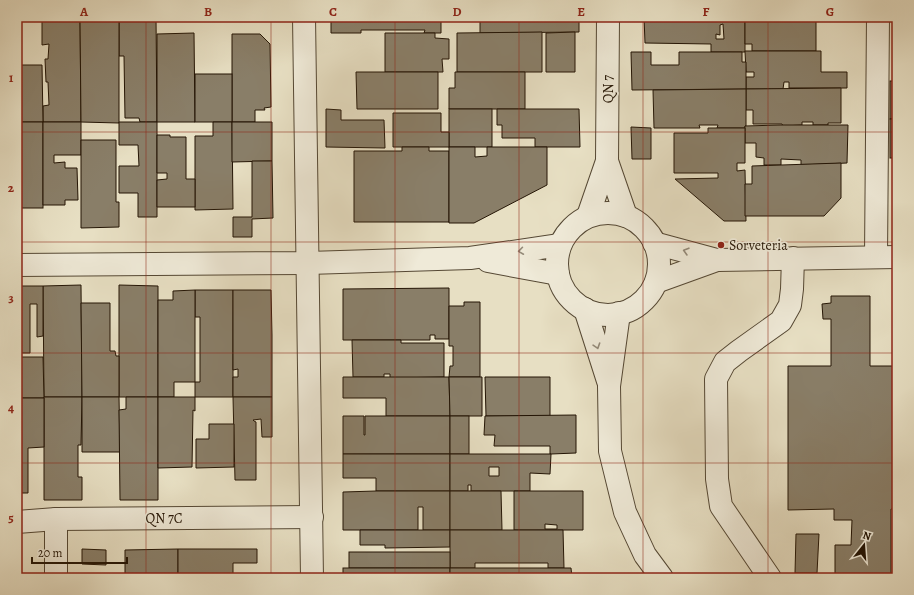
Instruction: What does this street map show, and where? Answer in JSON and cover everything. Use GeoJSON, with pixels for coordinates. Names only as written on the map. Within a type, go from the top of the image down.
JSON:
{"type":"FeatureCollection","features":[{"type":"Feature","properties":{"kind":"street"},"geometry":{"type":"LineString","coordinates":[[304,17],[312,578]]}},
{"type":"Feature","properties":{"kind":"street","name":"QN 7"},"geometry":{"type":"LineString","coordinates":[[588,216],[607,161],[608,17]]}},
{"type":"Feature","properties":{"kind":"street"},"geometry":{"type":"LineString","coordinates":[[654,243],[717,260],[887,257],[878,17]]}},
{"type":"Feature","properties":{"kind":"street","name":"QN 7"},"geometry":{"type":"LineString","coordinates":[[607,161],[626,216]]}},
{"type":"Feature","properties":{"kind":"street"},"geometry":{"type":"LineString","coordinates":[[601,213],[614,213],[626,216],[643,227],[650,234],[658,253],[659,262],[656,282],[642,303],[619,313],[602,315],[585,309],[576,303],[567,295],[561,285],[558,274],[560,245],[571,228],[588,216],[601,213]]}},
{"type":"Feature","properties":{"kind":"street"},"geometry":{"type":"LineString","coordinates":[[17,265],[308,263],[470,258],[560,245]]}},
{"type":"Feature","properties":{"kind":"street"},"geometry":{"type":"LineString","coordinates":[[470,258],[558,274]]}},
{"type":"Feature","properties":{"kind":"street"},"geometry":{"type":"LineString","coordinates":[[770,578],[721,506],[717,480],[716,378],[725,362],[739,350],[781,321],[790,305],[793,258]]}},
{"type":"Feature","properties":{"kind":"street"},"geometry":{"type":"LineString","coordinates":[[656,282],[717,260]]}},
{"type":"Feature","properties":{"kind":"street"},"geometry":{"type":"LineString","coordinates":[[585,309],[609,386]]}},
{"type":"Feature","properties":{"kind":"street"},"geometry":{"type":"LineString","coordinates":[[619,313],[609,386],[610,451],[625,512],[645,555],[662,578]]}},
{"type":"Feature","properties":{"kind":"street","name":"QN 7C"},"geometry":{"type":"LineString","coordinates":[[17,522],[56,519],[312,517]]}},
{"type":"Feature","properties":{"kind":"street"},"geometry":{"type":"LineString","coordinates":[[56,519],[56,578]]}},
{"type":"Feature","properties":{"kind":"building"},"geometry":{"type":"Polygon","coordinates":[[[331,17],[441,17],[441,33],[424,33],[425,30],[361,30],[361,33],[331,33],[331,17]]]}},
{"type":"Feature","properties":{"kind":"building"},"geometry":{"type":"Polygon","coordinates":[[[480,17],[579,17],[579,32],[480,33],[480,17]]]}},
{"type":"Feature","properties":{"kind":"building"},"geometry":{"type":"Polygon","coordinates":[[[644,17],[745,17],[745,52],[711,52],[711,44],[645,43],[644,17]],[[723,24],[720,25],[720,35],[716,34],[716,39],[724,39],[723,24]]]}},
{"type":"Feature","properties":{"kind":"building"},"geometry":{"type":"Polygon","coordinates":[[[745,17],[758,17],[758,20],[767,20],[767,17],[816,17],[816,51],[752,51],[752,44],[745,44],[745,17]]]}},
{"type":"Feature","properties":{"kind":"building"},"geometry":{"type":"Polygon","coordinates":[[[156,18],[157,122],[140,122],[139,118],[125,118],[124,56],[119,56],[119,19],[156,18]]]}},
{"type":"Feature","properties":{"kind":"building"},"geometry":{"type":"Polygon","coordinates":[[[80,19],[81,122],[43,122],[43,106],[49,105],[45,59],[48,59],[49,44],[42,45],[42,20],[80,19]]]}},
{"type":"Feature","properties":{"kind":"building"},"geometry":{"type":"Polygon","coordinates":[[[80,19],[119,19],[119,123],[81,122],[80,19]]]}},
{"type":"Feature","properties":{"kind":"building"},"geometry":{"type":"Polygon","coordinates":[[[542,32],[542,72],[457,72],[457,33],[542,32]]]}},
{"type":"Feature","properties":{"kind":"building"},"geometry":{"type":"Polygon","coordinates":[[[575,32],[575,72],[546,72],[546,33],[575,32]]]}},
{"type":"Feature","properties":{"kind":"building"},"geometry":{"type":"Polygon","coordinates":[[[194,33],[195,122],[157,122],[157,34],[194,33]]]}},
{"type":"Feature","properties":{"kind":"building"},"geometry":{"type":"Polygon","coordinates":[[[385,33],[435,33],[435,38],[449,39],[449,59],[442,59],[443,72],[385,72],[385,33]]]}},
{"type":"Feature","properties":{"kind":"building"},"geometry":{"type":"Polygon","coordinates":[[[232,34],[260,34],[270,44],[271,107],[264,108],[265,110],[255,110],[255,122],[232,122],[232,34]]]}},
{"type":"Feature","properties":{"kind":"building"},"geometry":{"type":"Polygon","coordinates":[[[745,51],[821,51],[821,72],[847,72],[847,88],[789,88],[789,82],[784,82],[783,89],[746,89],[746,77],[754,77],[754,72],[746,72],[745,51]]]}},
{"type":"Feature","properties":{"kind":"building"},"geometry":{"type":"Polygon","coordinates":[[[631,52],[651,52],[651,65],[679,65],[679,52],[742,52],[742,62],[746,62],[746,89],[632,90],[631,52]]]}},
{"type":"Feature","properties":{"kind":"building"},"geometry":{"type":"Polygon","coordinates":[[[17,65],[42,65],[43,122],[17,122],[17,65]]]}},
{"type":"Feature","properties":{"kind":"building"},"geometry":{"type":"Polygon","coordinates":[[[356,72],[438,72],[438,109],[357,109],[356,72]]]}},
{"type":"Feature","properties":{"kind":"building"},"geometry":{"type":"Polygon","coordinates":[[[455,72],[525,72],[525,109],[449,109],[449,88],[455,88],[455,72]]]}},
{"type":"Feature","properties":{"kind":"building"},"geometry":{"type":"Polygon","coordinates":[[[195,74],[232,74],[232,122],[195,122],[195,74]]]}},
{"type":"Feature","properties":{"kind":"building"},"geometry":{"type":"Polygon","coordinates":[[[890,81],[897,81],[897,119],[890,119],[890,81]]]}},
{"type":"Feature","properties":{"kind":"building"},"geometry":{"type":"Polygon","coordinates":[[[841,88],[841,123],[813,125],[813,122],[802,122],[802,125],[783,126],[782,124],[753,124],[753,110],[746,110],[746,89],[841,88]]]}},
{"type":"Feature","properties":{"kind":"building"},"geometry":{"type":"Polygon","coordinates":[[[746,89],[745,128],[717,128],[718,125],[699,125],[700,128],[654,128],[653,90],[746,89]]]}},
{"type":"Feature","properties":{"kind":"building"},"geometry":{"type":"Polygon","coordinates":[[[326,109],[341,110],[341,120],[384,120],[385,148],[326,147],[326,109]]]}},
{"type":"Feature","properties":{"kind":"building"},"geometry":{"type":"Polygon","coordinates":[[[449,109],[492,109],[492,147],[449,147],[449,109]]]}},
{"type":"Feature","properties":{"kind":"building"},"geometry":{"type":"Polygon","coordinates":[[[497,109],[579,109],[580,147],[535,147],[535,138],[502,138],[502,125],[497,125],[497,109]]]}},
{"type":"Feature","properties":{"kind":"building"},"geometry":{"type":"Polygon","coordinates":[[[393,113],[441,113],[441,132],[449,132],[449,147],[393,147],[393,113]]]}},
{"type":"Feature","properties":{"kind":"building"},"geometry":{"type":"Polygon","coordinates":[[[890,119],[897,119],[897,158],[890,158],[890,119]]]}},
{"type":"Feature","properties":{"kind":"building"},"geometry":{"type":"Polygon","coordinates":[[[17,122],[43,122],[43,208],[17,208],[17,122]]]}},
{"type":"Feature","properties":{"kind":"building"},"geometry":{"type":"Polygon","coordinates":[[[43,122],[81,122],[81,155],[54,155],[54,163],[65,162],[65,168],[77,168],[78,200],[65,200],[65,205],[43,205],[43,122]]]}},
{"type":"Feature","properties":{"kind":"building"},"geometry":{"type":"Polygon","coordinates":[[[119,122],[157,122],[157,217],[138,217],[138,193],[119,193],[119,166],[139,166],[138,145],[119,145],[119,122]]]}},
{"type":"Feature","properties":{"kind":"building"},"geometry":{"type":"Polygon","coordinates":[[[213,122],[232,122],[233,209],[195,210],[195,136],[213,136],[213,122]]]}},
{"type":"Feature","properties":{"kind":"building"},"geometry":{"type":"Polygon","coordinates":[[[232,122],[272,122],[272,161],[232,162],[232,122]]]}},
{"type":"Feature","properties":{"kind":"building"},"geometry":{"type":"Polygon","coordinates":[[[848,125],[847,163],[801,165],[801,160],[781,159],[781,165],[764,165],[764,158],[756,157],[756,143],[745,143],[745,126],[848,125]]]}},
{"type":"Feature","properties":{"kind":"building"},"geometry":{"type":"Polygon","coordinates":[[[631,127],[651,128],[651,159],[632,159],[631,127]]]}},
{"type":"Feature","properties":{"kind":"building"},"geometry":{"type":"Polygon","coordinates":[[[708,128],[745,128],[745,163],[737,163],[737,171],[745,170],[746,221],[724,221],[675,179],[718,178],[718,173],[674,173],[674,133],[708,133],[708,128]]]}},
{"type":"Feature","properties":{"kind":"building"},"geometry":{"type":"Polygon","coordinates":[[[157,135],[186,137],[186,179],[195,179],[195,207],[157,207],[157,180],[167,179],[167,173],[157,173],[157,135]]]}},
{"type":"Feature","properties":{"kind":"building"},"geometry":{"type":"Polygon","coordinates":[[[81,140],[116,140],[116,202],[119,202],[119,227],[81,228],[81,140]]]}},
{"type":"Feature","properties":{"kind":"building"},"geometry":{"type":"Polygon","coordinates":[[[402,147],[429,147],[429,151],[449,151],[449,222],[354,222],[354,151],[402,151],[402,147]]]}},
{"type":"Feature","properties":{"kind":"building"},"geometry":{"type":"Polygon","coordinates":[[[449,147],[475,147],[475,157],[487,156],[487,147],[547,147],[547,185],[474,223],[449,223],[449,147]]]}},
{"type":"Feature","properties":{"kind":"building"},"geometry":{"type":"Polygon","coordinates":[[[252,161],[272,161],[273,218],[252,219],[252,237],[233,237],[233,217],[252,217],[252,161]]]}},
{"type":"Feature","properties":{"kind":"building"},"geometry":{"type":"Polygon","coordinates":[[[841,163],[841,198],[824,216],[745,216],[745,184],[752,184],[752,166],[841,163]]]}},
{"type":"Feature","properties":{"kind":"building"},"geometry":{"type":"Polygon","coordinates":[[[81,285],[82,397],[44,397],[43,286],[81,285]]]}},
{"type":"Feature","properties":{"kind":"building"},"geometry":{"type":"Polygon","coordinates":[[[119,285],[158,286],[158,397],[119,397],[119,285]]]}},
{"type":"Feature","properties":{"kind":"building"},"geometry":{"type":"Polygon","coordinates":[[[17,286],[43,286],[43,336],[37,337],[37,304],[30,304],[30,353],[17,353],[17,286]]]}},
{"type":"Feature","properties":{"kind":"building"},"geometry":{"type":"Polygon","coordinates":[[[449,288],[449,339],[435,339],[435,335],[430,335],[430,340],[343,340],[343,289],[449,288]]]}},
{"type":"Feature","properties":{"kind":"building"},"geometry":{"type":"Polygon","coordinates":[[[195,290],[233,290],[233,397],[195,397],[195,382],[200,382],[200,317],[195,317],[195,290]]]}},
{"type":"Feature","properties":{"kind":"building"},"geometry":{"type":"Polygon","coordinates":[[[195,290],[195,382],[174,382],[174,397],[158,397],[158,300],[173,300],[173,291],[195,290]]]}},
{"type":"Feature","properties":{"kind":"building"},"geometry":{"type":"Polygon","coordinates":[[[233,290],[271,290],[272,397],[233,397],[233,377],[238,377],[238,369],[233,370],[233,290]]]}},
{"type":"Feature","properties":{"kind":"building"},"geometry":{"type":"Polygon","coordinates":[[[831,296],[870,296],[870,366],[897,366],[897,509],[891,509],[891,578],[835,578],[835,545],[851,545],[852,520],[834,520],[834,509],[788,510],[788,366],[831,366],[831,319],[823,319],[822,304],[831,303],[831,296]]]}},
{"type":"Feature","properties":{"kind":"building"},"geometry":{"type":"Polygon","coordinates":[[[464,302],[480,302],[480,377],[449,377],[450,366],[453,366],[453,346],[449,346],[449,306],[464,306],[464,302]]]}},
{"type":"Feature","properties":{"kind":"building"},"geometry":{"type":"Polygon","coordinates":[[[81,303],[110,303],[110,351],[115,351],[116,356],[119,356],[119,397],[82,397],[81,303]]]}},
{"type":"Feature","properties":{"kind":"building"},"geometry":{"type":"Polygon","coordinates":[[[352,340],[401,340],[401,343],[444,343],[444,377],[390,378],[390,374],[384,374],[384,377],[353,377],[352,340]]]}},
{"type":"Feature","properties":{"kind":"building"},"geometry":{"type":"Polygon","coordinates":[[[17,357],[43,357],[44,398],[17,398],[17,357]]]}},
{"type":"Feature","properties":{"kind":"building"},"geometry":{"type":"Polygon","coordinates":[[[343,377],[449,377],[450,416],[386,416],[386,398],[343,398],[343,377]]]}},
{"type":"Feature","properties":{"kind":"building"},"geometry":{"type":"Polygon","coordinates":[[[449,377],[482,377],[482,416],[450,416],[449,377]]]}},
{"type":"Feature","properties":{"kind":"building"},"geometry":{"type":"Polygon","coordinates":[[[485,377],[550,377],[550,416],[486,416],[485,377]]]}},
{"type":"Feature","properties":{"kind":"building"},"geometry":{"type":"Polygon","coordinates":[[[44,397],[82,397],[81,445],[78,445],[78,477],[82,477],[82,500],[44,500],[44,397]]]}},
{"type":"Feature","properties":{"kind":"building"},"geometry":{"type":"Polygon","coordinates":[[[82,397],[119,397],[120,452],[82,452],[82,397]]]}},
{"type":"Feature","properties":{"kind":"building"},"geometry":{"type":"Polygon","coordinates":[[[126,397],[158,397],[158,500],[120,500],[119,410],[126,409],[126,397]]]}},
{"type":"Feature","properties":{"kind":"building"},"geometry":{"type":"Polygon","coordinates":[[[158,397],[195,397],[195,411],[193,410],[192,467],[158,468],[158,397]]]}},
{"type":"Feature","properties":{"kind":"building"},"geometry":{"type":"Polygon","coordinates":[[[233,397],[272,397],[272,437],[262,437],[261,419],[253,420],[256,422],[256,480],[235,480],[233,397]]]}},
{"type":"Feature","properties":{"kind":"building"},"geometry":{"type":"Polygon","coordinates":[[[17,398],[44,398],[44,447],[28,448],[28,493],[17,493],[17,398]]]}},
{"type":"Feature","properties":{"kind":"building"},"geometry":{"type":"Polygon","coordinates":[[[576,415],[576,453],[550,454],[550,446],[494,446],[495,435],[484,435],[485,416],[576,415]]]}},
{"type":"Feature","properties":{"kind":"building"},"geometry":{"type":"Polygon","coordinates":[[[343,416],[364,416],[365,435],[365,416],[450,416],[450,454],[343,454],[343,416]]]}},
{"type":"Feature","properties":{"kind":"building"},"geometry":{"type":"Polygon","coordinates":[[[450,416],[469,416],[469,454],[450,454],[450,416]]]}},
{"type":"Feature","properties":{"kind":"building"},"geometry":{"type":"Polygon","coordinates":[[[209,424],[234,424],[234,467],[196,468],[196,439],[209,439],[209,424]]]}},
{"type":"Feature","properties":{"kind":"building"},"geometry":{"type":"Polygon","coordinates":[[[343,454],[450,454],[450,491],[376,491],[376,478],[343,478],[343,454]]]}},
{"type":"Feature","properties":{"kind":"building"},"geometry":{"type":"Polygon","coordinates":[[[450,454],[551,454],[550,474],[530,473],[530,491],[471,491],[471,485],[468,485],[468,491],[450,491],[450,454]],[[489,467],[489,476],[499,476],[499,467],[489,467]]]}},
{"type":"Feature","properties":{"kind":"building"},"geometry":{"type":"Polygon","coordinates":[[[450,491],[450,530],[423,530],[423,507],[418,507],[418,530],[343,530],[343,492],[450,491]]]}},
{"type":"Feature","properties":{"kind":"building"},"geometry":{"type":"Polygon","coordinates":[[[450,491],[501,491],[502,530],[450,530],[450,491]]]}},
{"type":"Feature","properties":{"kind":"building"},"geometry":{"type":"Polygon","coordinates":[[[514,491],[583,491],[583,530],[514,530],[514,491]],[[545,524],[545,529],[557,529],[557,525],[545,524]]]}},
{"type":"Feature","properties":{"kind":"building"},"geometry":{"type":"Polygon","coordinates":[[[360,530],[450,530],[450,547],[385,548],[385,545],[360,545],[360,530]]]}},
{"type":"Feature","properties":{"kind":"building"},"geometry":{"type":"Polygon","coordinates":[[[450,530],[563,530],[564,568],[548,568],[548,563],[475,563],[475,568],[450,568],[450,530]]]}},
{"type":"Feature","properties":{"kind":"building"},"geometry":{"type":"Polygon","coordinates":[[[796,534],[819,534],[817,573],[795,573],[796,534]]]}},
{"type":"Feature","properties":{"kind":"building"},"geometry":{"type":"Polygon","coordinates":[[[82,549],[106,550],[106,565],[82,564],[82,549]]]}},
{"type":"Feature","properties":{"kind":"building"},"geometry":{"type":"Polygon","coordinates":[[[178,549],[178,578],[125,578],[125,550],[178,549]]]}},
{"type":"Feature","properties":{"kind":"building"},"geometry":{"type":"Polygon","coordinates":[[[178,549],[257,549],[257,563],[233,563],[233,578],[178,578],[178,549]]]}},
{"type":"Feature","properties":{"kind":"building"},"geometry":{"type":"Polygon","coordinates":[[[349,552],[450,552],[450,568],[349,568],[349,552]]]}},
{"type":"Feature","properties":{"kind":"building"},"geometry":{"type":"Polygon","coordinates":[[[343,568],[450,568],[450,578],[343,578],[343,568]]]}},
{"type":"Feature","properties":{"kind":"building"},"geometry":{"type":"Polygon","coordinates":[[[450,568],[571,568],[572,578],[450,578],[450,568]]]}},
{"type":"Feature","properties":{"kind":"place","name":"Sorveteria"},"geometry":{"type":"Point","coordinates":[721,245]}}]}
